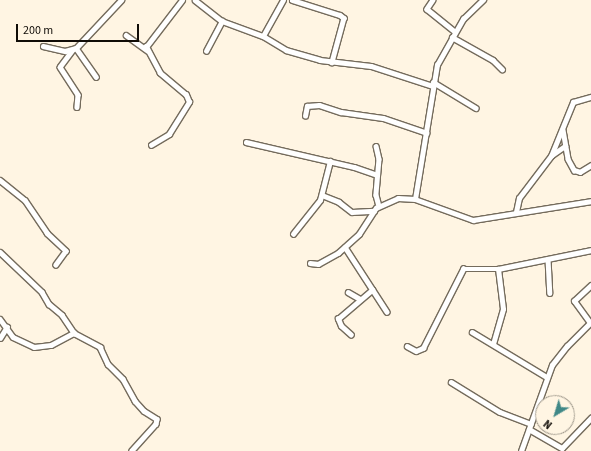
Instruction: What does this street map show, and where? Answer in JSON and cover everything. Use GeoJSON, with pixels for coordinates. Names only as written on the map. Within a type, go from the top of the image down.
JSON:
{"type":"FeatureCollection","features":[{"type":"Feature","properties":{"kind":"street"},"geometry":{"type":"LineString","coordinates":[[77,106],[78,95],[60,67],[74,49],[121,0]]}},
{"type":"Feature","properties":{"kind":"street"},"geometry":{"type":"LineString","coordinates":[[150,145],[169,134],[189,102],[186,95],[160,73],[146,47],[182,0]]}},
{"type":"Feature","properties":{"kind":"street"},"geometry":{"type":"LineString","coordinates":[[195,0],[222,21],[264,36],[286,50],[332,62],[371,66],[433,84],[476,108]]}},
{"type":"Feature","properties":{"kind":"street"},"geometry":{"type":"LineString","coordinates":[[293,0],[340,15],[344,18],[332,62]]}},
{"type":"Feature","properties":{"kind":"street"},"geometry":{"type":"LineString","coordinates":[[433,0],[426,9],[453,35],[493,60],[502,70]]}},
{"type":"Feature","properties":{"kind":"street"},"geometry":{"type":"LineString","coordinates":[[415,199],[437,65],[463,19],[483,0]]}},
{"type":"Feature","properties":{"kind":"street"},"geometry":{"type":"LineString","coordinates":[[264,36],[283,1]]}},
{"type":"Feature","properties":{"kind":"street"},"geometry":{"type":"LineString","coordinates":[[206,51],[222,21]]}},
{"type":"Feature","properties":{"kind":"street"},"geometry":{"type":"LineString","coordinates":[[126,35],[149,51]]}},
{"type":"Feature","properties":{"kind":"street"},"geometry":{"type":"LineString","coordinates":[[43,46],[58,50],[74,49]]}},
{"type":"Feature","properties":{"kind":"street"},"geometry":{"type":"LineString","coordinates":[[74,49],[96,77]]}},
{"type":"Feature","properties":{"kind":"street"},"geometry":{"type":"LineString","coordinates":[[516,212],[519,198],[551,156],[573,102],[591,97]]}},
{"type":"Feature","properties":{"kind":"street"},"geometry":{"type":"LineString","coordinates":[[305,116],[307,106],[319,105],[341,112],[383,118],[427,133]]}},
{"type":"Feature","properties":{"kind":"street"},"geometry":{"type":"LineString","coordinates":[[563,129],[568,159],[576,172],[591,165]]}},
{"type":"Feature","properties":{"kind":"street"},"geometry":{"type":"LineString","coordinates":[[246,142],[330,161],[377,175]]}},
{"type":"Feature","properties":{"kind":"street"},"geometry":{"type":"LineString","coordinates":[[376,146],[379,159],[377,175],[379,206]]}},
{"type":"Feature","properties":{"kind":"street"},"geometry":{"type":"LineString","coordinates":[[551,156],[565,146]]}},
{"type":"Feature","properties":{"kind":"street"},"geometry":{"type":"LineString","coordinates":[[293,234],[317,206],[322,195],[330,161]]}},
{"type":"Feature","properties":{"kind":"street"},"geometry":{"type":"LineString","coordinates":[[0,180],[25,200],[47,233],[66,251],[56,265]]}},
{"type":"Feature","properties":{"kind":"street"},"geometry":{"type":"LineString","coordinates":[[322,195],[339,202],[352,212],[374,211]]}},
{"type":"Feature","properties":{"kind":"street"},"geometry":{"type":"LineString","coordinates":[[310,262],[323,262],[345,247],[359,234],[379,206],[398,198],[415,199],[473,220],[591,201]]}},
{"type":"Feature","properties":{"kind":"street"},"geometry":{"type":"LineString","coordinates":[[345,247],[387,312]]}},
{"type":"Feature","properties":{"kind":"street"},"geometry":{"type":"LineString","coordinates":[[407,346],[416,351],[423,348],[463,269],[498,269],[591,250]]}},
{"type":"Feature","properties":{"kind":"street"},"geometry":{"type":"LineString","coordinates":[[0,252],[39,289],[49,304],[62,315],[74,333],[100,347],[108,364],[122,379],[135,401],[147,414],[157,419],[156,424],[132,451]]}},
{"type":"Feature","properties":{"kind":"street"},"geometry":{"type":"LineString","coordinates":[[548,259],[550,293]]}},
{"type":"Feature","properties":{"kind":"street"},"geometry":{"type":"LineString","coordinates":[[493,344],[503,309],[498,269]]}},
{"type":"Feature","properties":{"kind":"street"},"geometry":{"type":"LineString","coordinates":[[521,451],[547,377],[567,346],[590,322],[574,301],[591,285]]}},
{"type":"Feature","properties":{"kind":"street"},"geometry":{"type":"LineString","coordinates":[[351,335],[341,326],[338,319],[372,290]]}},
{"type":"Feature","properties":{"kind":"street"},"geometry":{"type":"LineString","coordinates":[[348,292],[360,299]]}},
{"type":"Feature","properties":{"kind":"street"},"geometry":{"type":"LineString","coordinates":[[0,319],[13,337],[34,347],[51,345],[74,333]]}},
{"type":"Feature","properties":{"kind":"street"},"geometry":{"type":"LineString","coordinates":[[0,338],[7,327]]}},
{"type":"Feature","properties":{"kind":"street"},"geometry":{"type":"LineString","coordinates":[[472,332],[547,377]]}},
{"type":"Feature","properties":{"kind":"street"},"geometry":{"type":"LineString","coordinates":[[451,382],[500,412],[530,426],[562,448],[591,418]]}}]}
